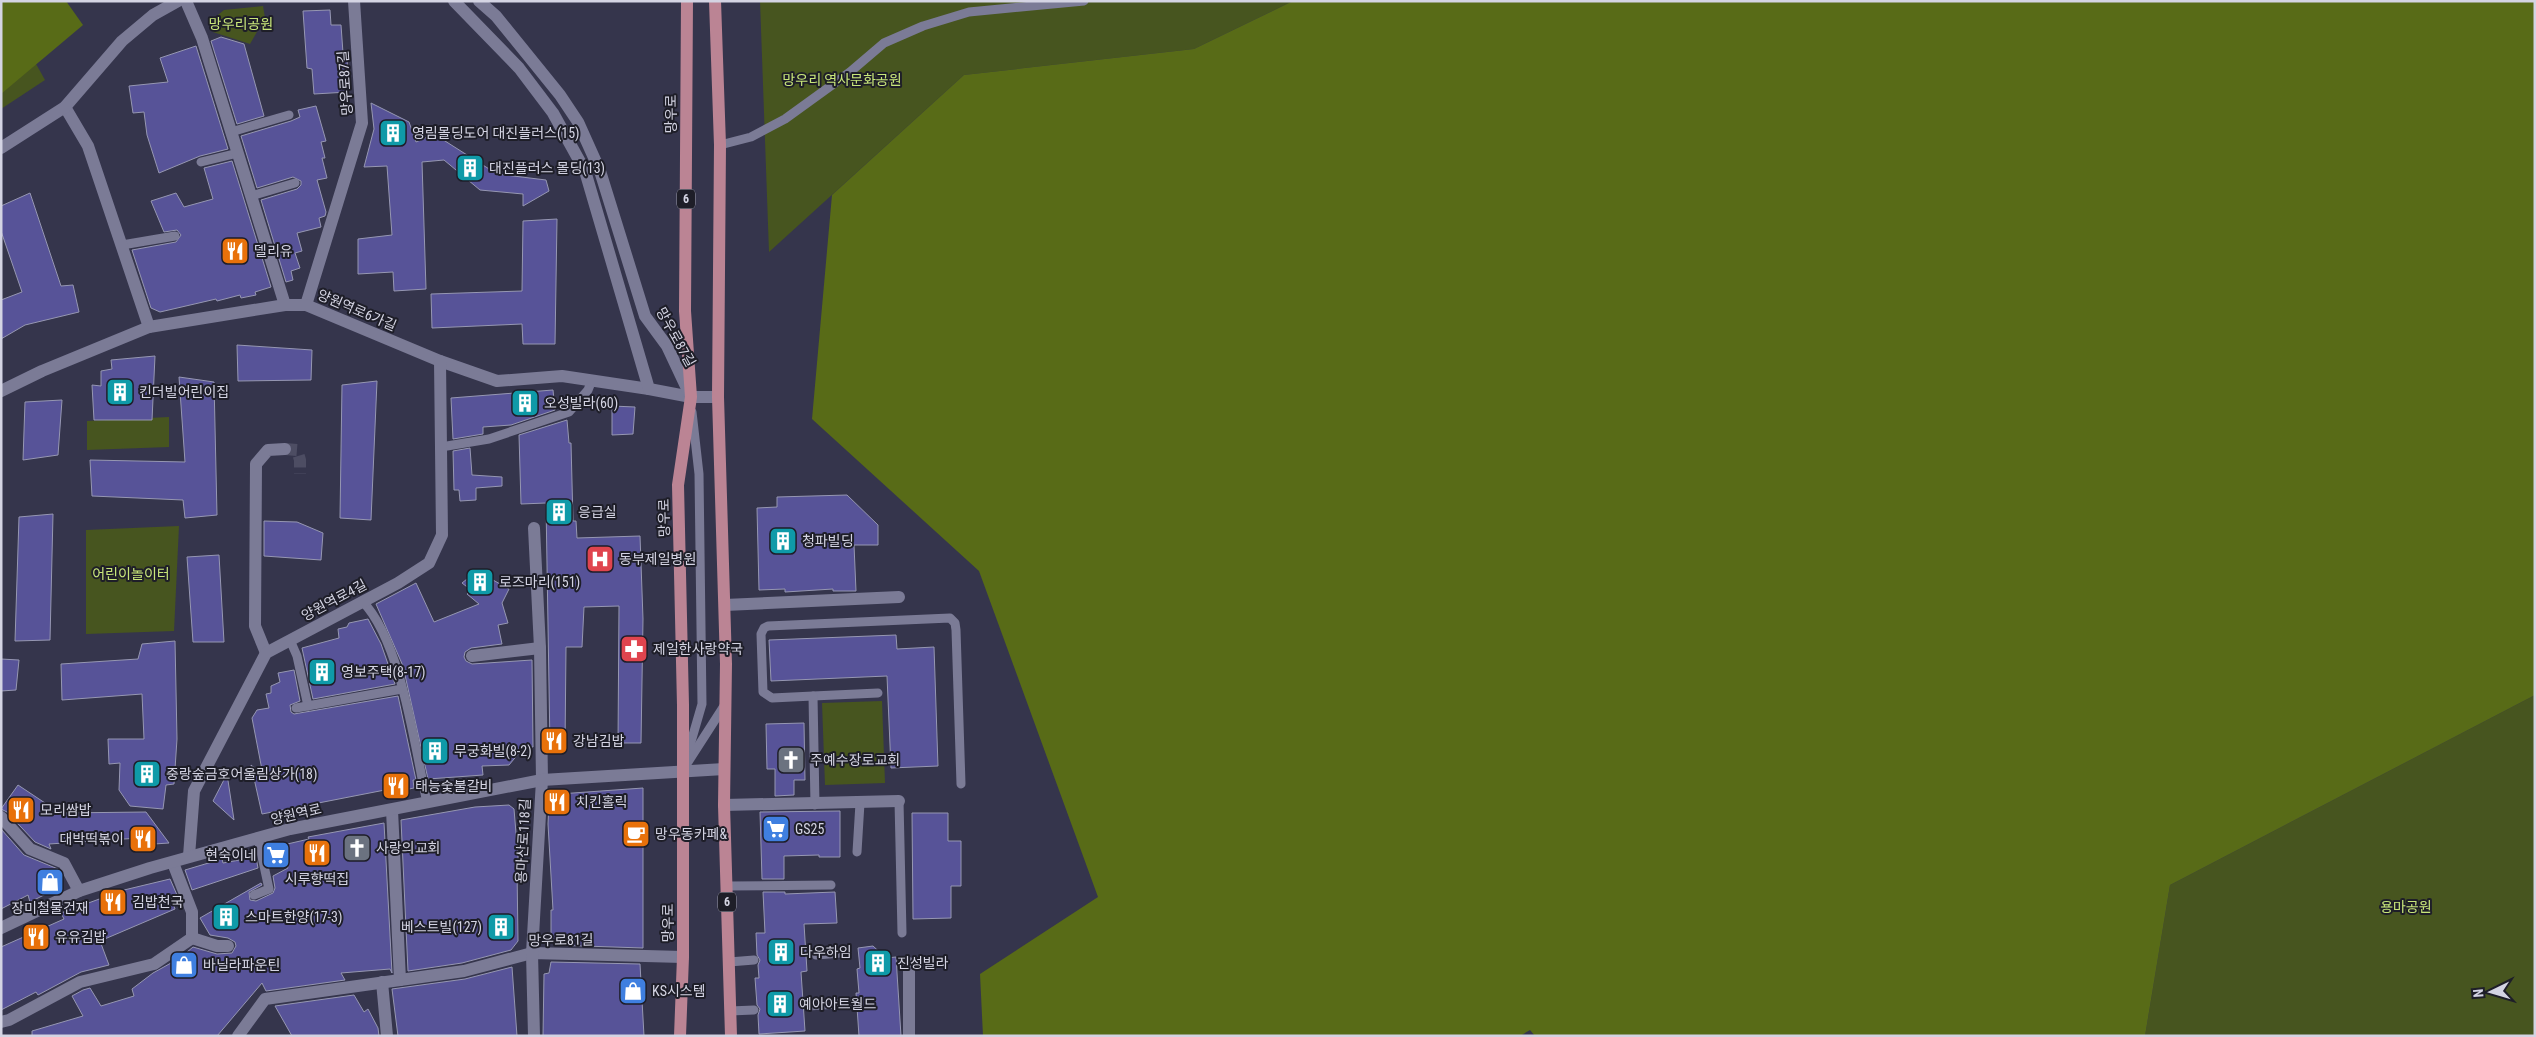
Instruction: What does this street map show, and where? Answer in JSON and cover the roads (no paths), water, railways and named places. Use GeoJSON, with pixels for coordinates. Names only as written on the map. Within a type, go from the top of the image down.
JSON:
{"type":"FeatureCollection","features":[{"type":"Feature","properties":{"kind":"main road","name":"망우로"},"geometry":{"type":"LineString","coordinates":[[680,1036],[683,771],[678,485],[691,397],[685,311],[687,1]]}},
{"type":"Feature","properties":{"kind":"main road","name":"6"},"geometry":{"type":"LineString","coordinates":[[715,1],[720,145],[718,397],[724,605],[724,805],[731,1036]]}},
{"type":"Feature","properties":{"kind":"street"},"geometry":{"type":"LineString","coordinates":[[1,148],[66,107],[122,41],[153,16],[178,1]]}},
{"type":"Feature","properties":{"kind":"street"},"geometry":{"type":"LineString","coordinates":[[186,1],[202,38],[285,305]]}},
{"type":"Feature","properties":{"kind":"street","name":"망우로87길"},"geometry":{"type":"LineString","coordinates":[[306,305],[362,123],[354,1]]}},
{"type":"Feature","properties":{"kind":"street"},"geometry":{"type":"LineString","coordinates":[[454,1],[519,68],[553,113],[585,171],[649,389],[691,397],[718,397]]}},
{"type":"Feature","properties":{"kind":"street","name":"망우로87길"},"geometry":{"type":"LineString","coordinates":[[479,1],[496,16],[560,95],[578,122],[600,171],[646,316],[667,346],[691,397]]}},
{"type":"Feature","properties":{"kind":"street"},"geometry":{"type":"LineString","coordinates":[[66,107],[88,146],[149,328]]}},
{"type":"Feature","properties":{"kind":"street","name":"양원역로6가길"},"geometry":{"type":"LineString","coordinates":[[1,391],[42,371],[149,328],[285,305],[306,305],[440,361],[497,381],[562,376],[649,389]]}},
{"type":"Feature","properties":{"kind":"street","name":"양원역로4길"},"geometry":{"type":"LineString","coordinates":[[266,652],[398,583],[429,563],[442,535],[440,361]]}},
{"type":"Feature","properties":{"kind":"street"},"geometry":{"type":"LineString","coordinates":[[189,856],[194,792],[266,652],[256,626],[256,464],[268,450],[285,449]]}},
{"type":"Feature","properties":{"kind":"street","name":"용마산로118길"},"geometry":{"type":"LineString","coordinates":[[534,528],[540,648],[542,780],[532,953],[534,1036]]}},
{"type":"Feature","properties":{"kind":"street"},"geometry":{"type":"LineString","coordinates":[[724,605],[899,597]]}},
{"type":"Feature","properties":{"kind":"street"},"geometry":{"type":"LineString","coordinates":[[472,656],[540,648]]}},
{"type":"Feature","properties":{"kind":"street","name":"양원역로"},"geometry":{"type":"LineString","coordinates":[[1,928],[79,890],[150,868],[173,863],[189,856],[290,829],[542,780],[724,769]]}},
{"type":"Feature","properties":{"kind":"street"},"geometry":{"type":"LineString","coordinates":[[724,805],[815,805],[899,802]]}},
{"type":"Feature","properties":{"kind":"street"},"geometry":{"type":"LineString","coordinates":[[392,810],[400,980]]}},
{"type":"Feature","properties":{"kind":"street"},"geometry":{"type":"LineString","coordinates":[[1,817],[30,849],[64,863],[79,890]]}},
{"type":"Feature","properties":{"kind":"street"},"geometry":{"type":"LineString","coordinates":[[173,863],[192,912],[192,938]]}},
{"type":"Feature","properties":{"kind":"street"},"geometry":{"type":"LineString","coordinates":[[192,938],[217,946],[228,946]]}},
{"type":"Feature","properties":{"kind":"street"},"geometry":{"type":"LineString","coordinates":[[1,1022],[9,1020],[80,982],[154,964],[192,938]]}},
{"type":"Feature","properties":{"kind":"street","name":"망우로81길"},"geometry":{"type":"LineString","coordinates":[[238,1036],[265,999],[464,971],[532,953],[682,957]]}},
{"type":"Feature","properties":{"kind":"street"},"geometry":{"type":"LineString","coordinates":[[909,963],[909,1036]]}},
{"type":"Feature","properties":{"kind":"street"},"geometry":{"type":"LineString","coordinates":[[382,982],[387,1036]]}},
{"type":"Feature","properties":{"kind":"lane"},"geometry":{"type":"LineString","coordinates":[[720,145],[751,137],[785,119],[850,72],[884,43],[923,26],[968,12],[1084,1]]}},
{"type":"Feature","properties":{"kind":"lane"},"geometry":{"type":"LineString","coordinates":[[231,132],[289,115]]}},
{"type":"Feature","properties":{"kind":"lane"},"geometry":{"type":"LineString","coordinates":[[201,162],[238,153]]}},
{"type":"Feature","properties":{"kind":"lane"},"geometry":{"type":"LineString","coordinates":[[251,196],[295,183]]}},
{"type":"Feature","properties":{"kind":"lane"},"geometry":{"type":"LineString","coordinates":[[122,245],[175,236]]}},
{"type":"Feature","properties":{"kind":"lane"},"geometry":{"type":"LineString","coordinates":[[441,446],[489,439],[569,412],[588,390],[592,380]]}},
{"type":"Feature","properties":{"kind":"lane"},"geometry":{"type":"LineString","coordinates":[[683,771],[702,704],[699,474],[691,397]]}},
{"type":"Feature","properties":{"kind":"lane"},"geometry":{"type":"LineString","coordinates":[[362,601],[371,610],[390,646],[402,689],[427,803]]}},
{"type":"Feature","properties":{"kind":"lane"},"geometry":{"type":"LineString","coordinates":[[878,693],[772,698],[763,692],[761,634],[764,628],[768,626],[950,618],[955,623],[956,630],[961,784]]}},
{"type":"Feature","properties":{"kind":"lane"},"geometry":{"type":"LineString","coordinates":[[290,640],[297,656],[308,706]]}},
{"type":"Feature","properties":{"kind":"lane"},"geometry":{"type":"LineString","coordinates":[[296,708],[402,689]]}},
{"type":"Feature","properties":{"kind":"lane"},"geometry":{"type":"LineString","coordinates":[[813,696],[815,805]]}},
{"type":"Feature","properties":{"kind":"lane"},"geometry":{"type":"LineString","coordinates":[[683,771],[725,704]]}},
{"type":"Feature","properties":{"kind":"lane"},"geometry":{"type":"LineString","coordinates":[[899,802],[902,932]]}},
{"type":"Feature","properties":{"kind":"lane"},"geometry":{"type":"LineString","coordinates":[[857,852],[860,803]]}},
{"type":"Feature","properties":{"kind":"lane"},"geometry":{"type":"LineString","coordinates":[[254,895],[269,889],[258,838]]}},
{"type":"Feature","properties":{"kind":"lane"},"geometry":{"type":"LineString","coordinates":[[727,886],[831,885]]}},
{"type":"Feature","properties":{"kind":"lane"},"geometry":{"type":"LineString","coordinates":[[816,956],[842,953]]}},
{"type":"Feature","properties":{"kind":"lane"},"geometry":{"type":"LineString","coordinates":[[729,962],[754,960]]}},
{"type":"Feature","properties":{"kind":"lane"},"geometry":{"type":"LineString","coordinates":[[809,1006],[850,1003]]}},
{"type":"Feature","properties":{"kind":"lane"},"geometry":{"type":"LineString","coordinates":[[730,1011],[754,1010]]}},
{"type":"Feature","properties":{"kind":"tunnel"},"geometry":{"type":"LineString","coordinates":[[285,449],[297,450],[300,460],[300,474]]}},
{"type":"Feature","properties":{"kind":"place","name":"영림몰딩도어 대진플러스(15)"},"geometry":{"type":"Point","coordinates":[393,133]}},
{"type":"Feature","properties":{"kind":"place","name":"대진플러스 몰딩(13)"},"geometry":{"type":"Point","coordinates":[470,168]}},
{"type":"Feature","properties":{"kind":"place","name":"델리유"},"geometry":{"type":"Point","coordinates":[235,251]}},
{"type":"Feature","properties":{"kind":"place","name":"킨더빌어린이집"},"geometry":{"type":"Point","coordinates":[120,392]}},
{"type":"Feature","properties":{"kind":"place","name":"오성빌라(60)"},"geometry":{"type":"Point","coordinates":[525,403]}},
{"type":"Feature","properties":{"kind":"place","name":"응급실"},"geometry":{"type":"Point","coordinates":[559,512]}},
{"type":"Feature","properties":{"kind":"place","name":"청파빌딩"},"geometry":{"type":"Point","coordinates":[783,541]}},
{"type":"Feature","properties":{"kind":"place","name":"동부제일병원"},"geometry":{"type":"Point","coordinates":[600,559]}},
{"type":"Feature","properties":{"kind":"place","name":"로즈마리(151)"},"geometry":{"type":"Point","coordinates":[480,582]}},
{"type":"Feature","properties":{"kind":"place","name":"제일한사랑약국"},"geometry":{"type":"Point","coordinates":[634,649]}},
{"type":"Feature","properties":{"kind":"place","name":"영보주택(8-17)"},"geometry":{"type":"Point","coordinates":[322,672]}},
{"type":"Feature","properties":{"kind":"place","name":"강남김밥"},"geometry":{"type":"Point","coordinates":[554,741]}},
{"type":"Feature","properties":{"kind":"place","name":"무궁화빌(8-2)"},"geometry":{"type":"Point","coordinates":[435,751]}},
{"type":"Feature","properties":{"kind":"place","name":"주예수장로교회"},"geometry":{"type":"Point","coordinates":[791,760]}},
{"type":"Feature","properties":{"kind":"place","name":"중랑숲금호어울림상가(18)"},"geometry":{"type":"Point","coordinates":[147,774]}},
{"type":"Feature","properties":{"kind":"place","name":"태능숯불갈비"},"geometry":{"type":"Point","coordinates":[396,786]}},
{"type":"Feature","properties":{"kind":"place","name":"치킨홀릭"},"geometry":{"type":"Point","coordinates":[557,802]}},
{"type":"Feature","properties":{"kind":"place","name":"모리쌈밥"},"geometry":{"type":"Point","coordinates":[21,810]}},
{"type":"Feature","properties":{"kind":"place","name":"GS25"},"geometry":{"type":"Point","coordinates":[776,829]}},
{"type":"Feature","properties":{"kind":"place","name":"망우동카페&"},"geometry":{"type":"Point","coordinates":[636,834]}},
{"type":"Feature","properties":{"kind":"place","name":"대박떡볶이"},"geometry":{"type":"Point","coordinates":[143,839]}},
{"type":"Feature","properties":{"kind":"place","name":"사랑의교회"},"geometry":{"type":"Point","coordinates":[357,848]}},
{"type":"Feature","properties":{"kind":"place","name":"시루향떡집"},"geometry":{"type":"Point","coordinates":[317,853]}},
{"type":"Feature","properties":{"kind":"place","name":"현숙이네"},"geometry":{"type":"Point","coordinates":[276,855]}},
{"type":"Feature","properties":{"kind":"place","name":"장미철물건재"},"geometry":{"type":"Point","coordinates":[50,882]}},
{"type":"Feature","properties":{"kind":"place","name":"김밥천국"},"geometry":{"type":"Point","coordinates":[113,902]}},
{"type":"Feature","properties":{"kind":"place","name":"스마트한양(17-3)"},"geometry":{"type":"Point","coordinates":[226,917]}},
{"type":"Feature","properties":{"kind":"place","name":"베스트빌(127)"},"geometry":{"type":"Point","coordinates":[501,927]}},
{"type":"Feature","properties":{"kind":"place","name":"유유김밥"},"geometry":{"type":"Point","coordinates":[36,937]}},
{"type":"Feature","properties":{"kind":"place","name":"다우하임"},"geometry":{"type":"Point","coordinates":[781,952]}},
{"type":"Feature","properties":{"kind":"place","name":"진성빌라"},"geometry":{"type":"Point","coordinates":[878,963]}},
{"type":"Feature","properties":{"kind":"place","name":"바닐라파운틴"},"geometry":{"type":"Point","coordinates":[184,965]}},
{"type":"Feature","properties":{"kind":"place","name":"KS시스템"},"geometry":{"type":"Point","coordinates":[633,991]}},
{"type":"Feature","properties":{"kind":"place","name":"예아아트월드"},"geometry":{"type":"Point","coordinates":[780,1004]}},
{"type":"Feature","properties":{"kind":"park label","name":"망우리공원"},"geometry":{"type":"Point","coordinates":[241,24]}},
{"type":"Feature","properties":{"kind":"park label","name":"망우리 역사문화공원"},"geometry":{"type":"Point","coordinates":[842,80]}},
{"type":"Feature","properties":{"kind":"park label","name":"어린이놀이터"},"geometry":{"type":"Point","coordinates":[131,574]}},
{"type":"Feature","properties":{"kind":"park label","name":"용마공원"},"geometry":{"type":"Point","coordinates":[2406,907]}}]}
